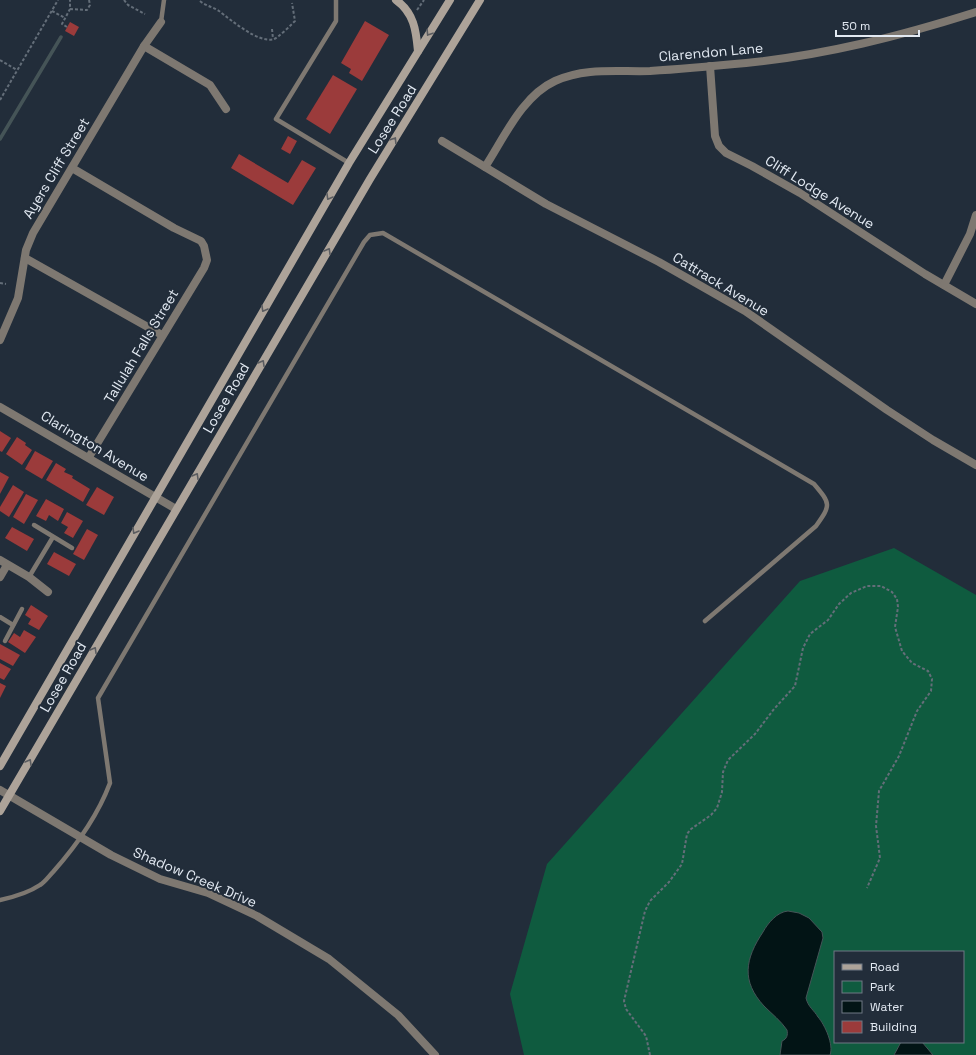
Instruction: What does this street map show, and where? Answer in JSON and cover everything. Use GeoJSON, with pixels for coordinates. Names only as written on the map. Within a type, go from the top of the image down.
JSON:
{"type":"FeatureCollection","features":[{"type":"Feature","properties":{"kind":"main road"},"geometry":{"type":"LineString","coordinates":[[396,0],[411,15],[416,30],[418,51]]}},
{"type":"Feature","properties":{"kind":"main road","name":"Losee Road"},"geometry":{"type":"LineString","coordinates":[[0,766],[154,497],[349,163],[450,0]]}},
{"type":"Feature","properties":{"kind":"main road","name":"Losee Road"},"geometry":{"type":"LineString","coordinates":[[0,811],[370,179],[480,0]]}},
{"type":"Feature","properties":{"kind":"street","name":"Clarendon Lane"},"geometry":{"type":"LineString","coordinates":[[485,167],[523,109],[534,96],[553,82],[570,75],[593,71],[648,71],[779,59],[848,48],[976,12]]}},
{"type":"Feature","properties":{"kind":"street","name":"Ayers Cliff Street"},"geometry":{"type":"LineString","coordinates":[[0,340],[18,298],[25,258],[33,233],[144,46],[161,22]]}},
{"type":"Feature","properties":{"kind":"street"},"geometry":{"type":"LineString","coordinates":[[144,46],[210,85],[226,109]]}},
{"type":"Feature","properties":{"kind":"street","name":"Cliff Lodge Avenue"},"geometry":{"type":"LineString","coordinates":[[710,66],[715,136],[719,146],[726,153],[800,193],[976,304]]}},
{"type":"Feature","properties":{"kind":"street","name":"Cattrack Avenue"},"geometry":{"type":"LineString","coordinates":[[442,142],[573,219],[659,262],[745,312],[913,427],[976,465]]}},
{"type":"Feature","properties":{"kind":"street","name":"Tallulah Falls Street"},"geometry":{"type":"LineString","coordinates":[[72,168],[174,228],[201,241],[204,246],[206,260],[204,268],[89,457]]}},
{"type":"Feature","properties":{"kind":"street"},"geometry":{"type":"LineString","coordinates":[[944,285],[968,239],[976,215]]}},
{"type":"Feature","properties":{"kind":"street"},"geometry":{"type":"LineString","coordinates":[[25,258],[162,335]]}},
{"type":"Feature","properties":{"kind":"street","name":"Clarington Avenue"},"geometry":{"type":"LineString","coordinates":[[0,407],[89,457],[176,509]]}},
{"type":"Feature","properties":{"kind":"street"},"geometry":{"type":"LineString","coordinates":[[0,577],[4,562],[29,577],[48,592]]}},
{"type":"Feature","properties":{"kind":"street","name":"Shadow Creek Drive"},"geometry":{"type":"LineString","coordinates":[[0,790],[111,855],[160,879],[208,893],[257,916],[329,959],[398,1015],[435,1055]]}},
{"type":"Feature","properties":{"kind":"lane"},"geometry":{"type":"LineString","coordinates":[[161,22],[164,0]]}},
{"type":"Feature","properties":{"kind":"lane"},"geometry":{"type":"LineString","coordinates":[[336,0],[336,21],[276,120],[349,163]]}},
{"type":"Feature","properties":{"kind":"lane"},"geometry":{"type":"LineString","coordinates":[[0,900],[21,895],[41,884],[63,861],[80,838],[106,795],[110,783],[98,698],[364,242],[370,235],[382,233],[814,484],[827,499],[827,510],[816,526],[705,621]]}},
{"type":"Feature","properties":{"kind":"lane"},"geometry":{"type":"LineString","coordinates":[[34,525],[72,548]]}},
{"type":"Feature","properties":{"kind":"lane"},"geometry":{"type":"LineString","coordinates":[[29,577],[53,537]]}},
{"type":"Feature","properties":{"kind":"lane"},"geometry":{"type":"LineString","coordinates":[[5,641],[22,609]]}},
{"type":"Feature","properties":{"kind":"lane"},"geometry":{"type":"LineString","coordinates":[[0,617],[13,625]]}},
{"type":"Feature","properties":{"kind":"path"},"geometry":{"type":"LineString","coordinates":[[0,100],[58,0]]}},
{"type":"Feature","properties":{"kind":"path"},"geometry":{"type":"LineString","coordinates":[[67,27],[62,24],[70,9],[70,0]]}},
{"type":"Feature","properties":{"kind":"path"},"geometry":{"type":"LineString","coordinates":[[70,9],[87,10],[90,4],[89,0]]}},
{"type":"Feature","properties":{"kind":"path"},"geometry":{"type":"LineString","coordinates":[[124,0],[128,5],[145,14]]}},
{"type":"Feature","properties":{"kind":"path"},"geometry":{"type":"LineString","coordinates":[[415,12],[424,0]]}},
{"type":"Feature","properties":{"kind":"path"},"geometry":{"type":"LineString","coordinates":[[200,1],[253,34],[268,40],[274,39],[295,21],[292,4]]}},
{"type":"Feature","properties":{"kind":"path"},"geometry":{"type":"LineString","coordinates":[[52,11],[65,18]]}},
{"type":"Feature","properties":{"kind":"path"},"geometry":{"type":"LineString","coordinates":[[272,29],[274,39]]}},
{"type":"Feature","properties":{"kind":"path"},"geometry":{"type":"LineString","coordinates":[[0,60],[17,70]]}},
{"type":"Feature","properties":{"kind":"path"},"geometry":{"type":"LineString","coordinates":[[0,283],[6,284]]}},
{"type":"Feature","properties":{"kind":"path"},"geometry":{"type":"LineString","coordinates":[[650,1055],[646,1036],[626,1009],[624,1001],[627,981],[647,906],[680,868],[684,857],[685,839],[691,829],[711,816],[717,808],[722,792],[723,772],[728,760],[755,734],[774,709],[795,686],[802,652],[807,638],[828,620],[839,604],[851,593],[859,588],[874,585],[887,589],[895,595],[898,607],[895,627],[898,643],[908,659],[928,671],[932,683],[928,696],[917,711],[910,726],[899,756],[879,791],[876,826],[880,858],[868,888]]}},
{"type":"Feature","properties":{"kind":"green space"},"geometry":{"type":"Polygon","coordinates":[[[894,548],[976,595],[976,1055],[524,1055],[510,994],[547,864],[800,581],[894,548]]]}},
{"type":"Feature","properties":{"kind":"water"},"geometry":{"type":"Polygon","coordinates":[[[788,911],[799,913],[809,918],[822,932],[823,938],[806,998],[808,1004],[826,1030],[831,1046],[830,1055],[780,1055],[782,1041],[787,1037],[787,1030],[757,997],[749,979],[749,961],[757,942],[773,918],[780,913],[788,911]]]}},
{"type":"Feature","properties":{"kind":"water"},"geometry":{"type":"Polygon","coordinates":[[[900,1043],[923,1043],[933,1055],[894,1055],[900,1043]]]}},
{"type":"Feature","properties":{"kind":"building"},"geometry":{"type":"Polygon","coordinates":[[[365,21],[389,35],[362,81],[349,73],[351,69],[341,63],[365,21]]]}},
{"type":"Feature","properties":{"kind":"building"},"geometry":{"type":"Polygon","coordinates":[[[70,22],[79,27],[74,36],[65,31],[70,22]]]}},
{"type":"Feature","properties":{"kind":"building"},"geometry":{"type":"Polygon","coordinates":[[[333,75],[357,89],[330,134],[306,119],[333,75]]]}},
{"type":"Feature","properties":{"kind":"building"},"geometry":{"type":"Polygon","coordinates":[[[288,136],[297,141],[290,154],[281,149],[288,136]]]}},
{"type":"Feature","properties":{"kind":"building"},"geometry":{"type":"Polygon","coordinates":[[[239,154],[288,183],[302,160],[316,168],[293,205],[231,168],[239,154]]]}},
{"type":"Feature","properties":{"kind":"building"},"geometry":{"type":"Polygon","coordinates":[[[0,431],[11,438],[2,452],[0,451],[0,431]]]}},
{"type":"Feature","properties":{"kind":"building"},"geometry":{"type":"Polygon","coordinates":[[[17,437],[26,443],[25,445],[32,450],[22,465],[6,454],[17,437]]]}},
{"type":"Feature","properties":{"kind":"building"},"geometry":{"type":"Polygon","coordinates":[[[35,451],[53,461],[42,479],[25,469],[35,451]]]}},
{"type":"Feature","properties":{"kind":"building"},"geometry":{"type":"Polygon","coordinates":[[[56,463],[66,469],[64,472],[73,476],[72,478],[90,489],[83,502],[46,480],[56,463]]]}},
{"type":"Feature","properties":{"kind":"building"},"geometry":{"type":"Polygon","coordinates":[[[0,472],[9,477],[0,494],[0,472]]]}},
{"type":"Feature","properties":{"kind":"building"},"geometry":{"type":"Polygon","coordinates":[[[13,485],[24,492],[9,517],[0,511],[0,507],[13,485]]]}},
{"type":"Feature","properties":{"kind":"building"},"geometry":{"type":"Polygon","coordinates":[[[97,487],[114,497],[104,515],[86,505],[97,487]]]}},
{"type":"Feature","properties":{"kind":"building"},"geometry":{"type":"Polygon","coordinates":[[[26,494],[38,500],[24,524],[13,517],[26,494]]]}},
{"type":"Feature","properties":{"kind":"building"},"geometry":{"type":"Polygon","coordinates":[[[46,499],[64,509],[58,521],[49,515],[46,521],[36,516],[46,499]]]}},
{"type":"Feature","properties":{"kind":"building"},"geometry":{"type":"Polygon","coordinates":[[[67,512],[83,521],[73,538],[64,533],[68,527],[61,523],[67,512]]]}},
{"type":"Feature","properties":{"kind":"building"},"geometry":{"type":"Polygon","coordinates":[[[12,527],[34,539],[27,551],[5,538],[12,527]]]}},
{"type":"Feature","properties":{"kind":"building"},"geometry":{"type":"Polygon","coordinates":[[[87,529],[98,535],[84,560],[73,554],[87,529]]]}},
{"type":"Feature","properties":{"kind":"building"},"geometry":{"type":"Polygon","coordinates":[[[54,552],[76,564],[69,576],[47,564],[54,552]]]}},
{"type":"Feature","properties":{"kind":"building"},"geometry":{"type":"Polygon","coordinates":[[[31,605],[48,616],[39,630],[28,624],[31,619],[25,615],[31,605]]]}},
{"type":"Feature","properties":{"kind":"building"},"geometry":{"type":"Polygon","coordinates":[[[24,630],[36,637],[25,653],[8,642],[14,633],[20,637],[24,630]]]}},
{"type":"Feature","properties":{"kind":"building"},"geometry":{"type":"Polygon","coordinates":[[[0,644],[20,655],[13,666],[0,659],[0,644]]]}},
{"type":"Feature","properties":{"kind":"building"},"geometry":{"type":"Polygon","coordinates":[[[0,663],[11,669],[4,680],[0,678],[0,663]]]}},
{"type":"Feature","properties":{"kind":"building"},"geometry":{"type":"Polygon","coordinates":[[[0,683],[6,686],[0,698],[0,683]]]}},
{"type":"Feature","properties":{"kind":"waterway"},"geometry":{"type":"LineString","coordinates":[[0,139],[61,37]]}}]}
